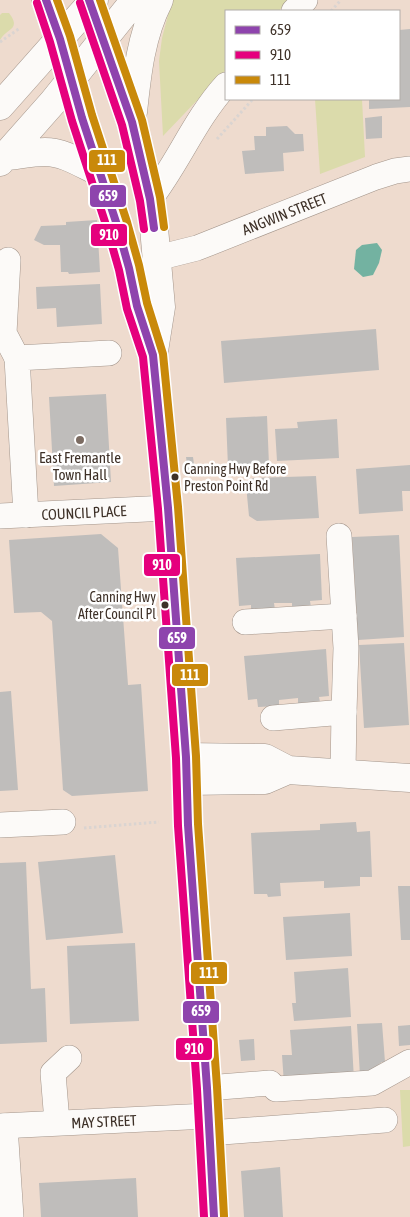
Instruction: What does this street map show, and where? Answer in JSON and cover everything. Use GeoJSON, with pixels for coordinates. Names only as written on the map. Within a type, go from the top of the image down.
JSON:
{"type":"FeatureCollection","features":[{"type":"Feature","properties":{"kind":"main road"},"geometry":{"type":"LineString","coordinates":[[46,0],[60,39],[99,172],[117,225],[137,306],[153,355],[168,508],[187,769],[188,825],[207,1088],[214,1217]]}},
{"type":"Feature","properties":{"kind":"main road"},"geometry":{"type":"LineString","coordinates":[[3,159],[71,80],[135,0]]}},
{"type":"Feature","properties":{"kind":"main road"},"geometry":{"type":"LineString","coordinates":[[132,122],[140,54],[153,11],[159,0]]}},
{"type":"Feature","properties":{"kind":"main road"},"geometry":{"type":"LineString","coordinates":[[0,106],[91,1]]}},
{"type":"Feature","properties":{"kind":"main road"},"geometry":{"type":"LineString","coordinates":[[91,1],[132,122],[150,199],[161,307],[153,355]]}},
{"type":"Feature","properties":{"kind":"main road"},"geometry":{"type":"LineString","coordinates":[[3,159],[44,152],[56,153],[99,172]]}},
{"type":"Feature","properties":{"kind":"main road"},"geometry":{"type":"LineString","coordinates":[[187,769],[264,780],[288,770],[410,778]]}},
{"type":"Feature","properties":{"kind":"street"},"geometry":{"type":"LineString","coordinates":[[295,10],[305,0]]}},
{"type":"Feature","properties":{"kind":"street"},"geometry":{"type":"LineString","coordinates":[[150,199],[165,180],[209,107],[225,87]]}},
{"type":"Feature","properties":{"kind":"street","name":"ANGWIN STREET"},"geometry":{"type":"LineString","coordinates":[[157,258],[197,248],[376,177],[410,169]]}},
{"type":"Feature","properties":{"kind":"street"},"geometry":{"type":"LineString","coordinates":[[8,260],[4,332],[17,358],[26,515]]}},
{"type":"Feature","properties":{"kind":"street"},"geometry":{"type":"LineString","coordinates":[[17,358],[109,353]]}},
{"type":"Feature","properties":{"kind":"street","name":"COUNCIL PLACE"},"geometry":{"type":"LineString","coordinates":[[0,516],[168,508]]}},
{"type":"Feature","properties":{"kind":"street"},"geometry":{"type":"LineString","coordinates":[[339,536],[346,648],[343,773]]}},
{"type":"Feature","properties":{"kind":"street"},"geometry":{"type":"LineString","coordinates":[[245,622],[344,616]]}},
{"type":"Feature","properties":{"kind":"street"},"geometry":{"type":"LineString","coordinates":[[273,718],[344,712]]}},
{"type":"Feature","properties":{"kind":"street"},"geometry":{"type":"LineString","coordinates":[[0,825],[63,822]]}},
{"type":"Feature","properties":{"kind":"street"},"geometry":{"type":"LineString","coordinates":[[207,1088],[270,1083],[276,1090],[372,1083],[410,1062]]}},
{"type":"Feature","properties":{"kind":"street"},"geometry":{"type":"LineString","coordinates":[[55,1068],[57,1122]]}},
{"type":"Feature","properties":{"kind":"street","name":"MAY STREET"},"geometry":{"type":"LineString","coordinates":[[3,1126],[57,1122],[209,1124],[385,1120]]}},
{"type":"Feature","properties":{"kind":"street"},"geometry":{"type":"LineString","coordinates":[[3,1126],[11,1217]]}},
{"type":"Feature","properties":{"kind":"path"},"geometry":{"type":"LineString","coordinates":[[332,10],[341,0]]}},
{"type":"Feature","properties":{"kind":"path"},"geometry":{"type":"LineString","coordinates":[[0,42],[20,28]]}},
{"type":"Feature","properties":{"kind":"path"},"geometry":{"type":"LineString","coordinates":[[63,822],[74,828],[159,822]]}},
{"type":"Feature","properties":{"kind":"green space"},"geometry":{"type":"Polygon","coordinates":[[[172,0],[288,0],[280,10],[225,10],[225,71],[163,136],[159,61],[162,38],[172,0]]]}},
{"type":"Feature","properties":{"kind":"green space"},"geometry":{"type":"Polygon","coordinates":[[[2,13],[9,13],[14,23],[12,28],[0,40],[0,15],[2,13]]]}},
{"type":"Feature","properties":{"kind":"green space"},"geometry":{"type":"Polygon","coordinates":[[[315,100],[362,100],[365,157],[320,174],[315,100]]]}},
{"type":"Feature","properties":{"kind":"green space"},"geometry":{"type":"Polygon","coordinates":[[[400,1090],[410,1090],[410,1146],[403,1147],[400,1090]]]}},
{"type":"Feature","properties":{"kind":"water"},"geometry":{"type":"Polygon","coordinates":[[[377,243],[382,250],[379,263],[373,275],[363,277],[354,269],[356,250],[362,245],[377,243]]]}},
{"type":"Feature","properties":{"kind":"building"},"geometry":{"type":"Polygon","coordinates":[[[410,29],[410,107],[369,109],[369,100],[400,100],[400,30],[410,29]]]}},
{"type":"Feature","properties":{"kind":"building"},"geometry":{"type":"Polygon","coordinates":[[[382,116],[382,138],[366,139],[365,118],[382,116]]]}},
{"type":"Feature","properties":{"kind":"building"},"geometry":{"type":"Polygon","coordinates":[[[287,126],[295,134],[303,134],[304,151],[283,153],[284,171],[245,174],[242,151],[255,150],[254,136],[266,136],[266,127],[287,126]]]}},
{"type":"Feature","properties":{"kind":"building"},"geometry":{"type":"Polygon","coordinates":[[[97,220],[100,272],[69,274],[68,272],[61,272],[60,245],[44,245],[34,240],[41,226],[66,225],[66,222],[97,220]]]}},
{"type":"Feature","properties":{"kind":"building"},"geometry":{"type":"Polygon","coordinates":[[[100,284],[102,324],[57,327],[56,308],[37,309],[36,287],[100,284]]]}},
{"type":"Feature","properties":{"kind":"building"},"geometry":{"type":"Polygon","coordinates":[[[376,329],[379,370],[224,383],[221,341],[376,329]]]}},
{"type":"Feature","properties":{"kind":"building","name":"East Fremantle Town Hall"},"geometry":{"type":"Polygon","coordinates":[[[106,394],[111,482],[54,486],[49,397],[106,394]]]}},
{"type":"Feature","properties":{"kind":"building"},"geometry":{"type":"Polygon","coordinates":[[[267,416],[269,465],[228,467],[226,418],[267,416]]]}},
{"type":"Feature","properties":{"kind":"building"},"geometry":{"type":"Polygon","coordinates":[[[337,419],[339,458],[277,461],[275,429],[298,428],[297,422],[337,419]]]}},
{"type":"Feature","properties":{"kind":"building"},"geometry":{"type":"Polygon","coordinates":[[[186,457],[193,457],[195,471],[188,471],[186,457]]]}},
{"type":"Feature","properties":{"kind":"building"},"geometry":{"type":"Polygon","coordinates":[[[410,465],[410,491],[402,491],[403,511],[359,514],[356,469],[410,465]]]}},
{"type":"Feature","properties":{"kind":"building"},"geometry":{"type":"Polygon","coordinates":[[[316,476],[319,518],[257,521],[249,516],[246,485],[253,478],[316,476]]]}},
{"type":"Feature","properties":{"kind":"building"},"geometry":{"type":"Polygon","coordinates":[[[101,534],[118,548],[128,685],[141,684],[148,791],[72,796],[63,790],[52,621],[41,612],[14,613],[9,540],[101,534]]]}},
{"type":"Feature","properties":{"kind":"building"},"geometry":{"type":"Polygon","coordinates":[[[399,535],[404,637],[358,640],[352,537],[399,535]]]}},
{"type":"Feature","properties":{"kind":"building"},"geometry":{"type":"Polygon","coordinates":[[[320,554],[322,600],[310,601],[311,607],[292,608],[292,603],[274,603],[275,610],[251,612],[251,605],[239,606],[236,558],[320,554]]]}},
{"type":"Feature","properties":{"kind":"building"},"geometry":{"type":"Polygon","coordinates":[[[404,643],[409,725],[364,728],[359,645],[404,643]]]}},
{"type":"Feature","properties":{"kind":"building"},"geometry":{"type":"Polygon","coordinates":[[[326,649],[329,696],[319,697],[320,702],[298,704],[298,698],[279,700],[279,706],[258,707],[257,699],[248,700],[244,656],[326,649]]]}},
{"type":"Feature","properties":{"kind":"building"},"geometry":{"type":"Polygon","coordinates":[[[11,691],[18,790],[0,791],[0,692],[11,691]]]}},
{"type":"Feature","properties":{"kind":"building"},"geometry":{"type":"Polygon","coordinates":[[[356,822],[357,832],[370,831],[372,877],[360,877],[360,886],[324,888],[324,881],[280,883],[281,896],[268,897],[267,894],[254,894],[251,833],[320,830],[320,824],[356,822]]]}},
{"type":"Feature","properties":{"kind":"building"},"geometry":{"type":"Polygon","coordinates":[[[115,855],[123,933],[46,940],[38,862],[115,855]]]}},
{"type":"Feature","properties":{"kind":"building"},"geometry":{"type":"Polygon","coordinates":[[[26,862],[31,989],[45,988],[47,1042],[0,1044],[0,863],[26,862]]]}},
{"type":"Feature","properties":{"kind":"building"},"geometry":{"type":"Polygon","coordinates":[[[398,886],[410,886],[410,940],[401,940],[398,886]]]}},
{"type":"Feature","properties":{"kind":"building"},"geometry":{"type":"Polygon","coordinates":[[[350,913],[352,956],[286,960],[283,917],[350,913]]]}},
{"type":"Feature","properties":{"kind":"building"},"geometry":{"type":"Polygon","coordinates":[[[135,943],[139,1021],[70,1024],[67,946],[135,943]]]}},
{"type":"Feature","properties":{"kind":"building"},"geometry":{"type":"Polygon","coordinates":[[[348,968],[351,1017],[294,1021],[292,1003],[296,1003],[294,972],[348,968]]]}},
{"type":"Feature","properties":{"kind":"building"},"geometry":{"type":"Polygon","coordinates":[[[382,1023],[385,1062],[360,1076],[357,1024],[382,1023]]]}},
{"type":"Feature","properties":{"kind":"building"},"geometry":{"type":"Polygon","coordinates":[[[410,1025],[410,1045],[399,1046],[398,1026],[410,1025]]]}},
{"type":"Feature","properties":{"kind":"building"},"geometry":{"type":"Polygon","coordinates":[[[351,1026],[354,1080],[284,1084],[282,1055],[292,1055],[290,1030],[351,1026]]]}},
{"type":"Feature","properties":{"kind":"building"},"geometry":{"type":"Polygon","coordinates":[[[254,1039],[255,1060],[241,1061],[239,1040],[254,1039]]]}},
{"type":"Feature","properties":{"kind":"building"},"geometry":{"type":"Polygon","coordinates":[[[280,1167],[283,1217],[244,1217],[241,1171],[280,1167]]]}},
{"type":"Feature","properties":{"kind":"building"},"geometry":{"type":"Polygon","coordinates":[[[136,1178],[138,1217],[41,1217],[39,1183],[136,1178]]]}},
{"type":"Feature","properties":{"kind":"transit line","name":"659"},"geometry":{"type":"LineString","coordinates":[[46,0],[60,39],[82,118],[117,225],[137,306],[153,355],[168,508],[186,757],[188,825],[207,1088],[214,1217]]}},
{"type":"Feature","properties":{"kind":"transit line","name":"111"},"geometry":{"type":"LineString","coordinates":[[57,0],[70,36],[92,115],[127,222],[147,303],[163,354],[178,507],[196,756],[198,824],[217,1087],[224,1216]]}},
{"type":"Feature","properties":{"kind":"transit line","name":"659"},"geometry":{"type":"LineString","coordinates":[[89,0],[132,122],[150,199],[154,228]]}},
{"type":"Feature","properties":{"kind":"transit line","name":"111"},"geometry":{"type":"LineString","coordinates":[[100,0],[142,120],[160,197],[164,227]]}},
{"type":"Feature","properties":{"kind":"transit line","name":"910"},"geometry":{"type":"LineString","coordinates":[[37,3],[72,121],[107,228],[119,270],[127,309],[143,357],[158,509],[176,758],[178,826],[197,1089],[204,1217]]}},
{"type":"Feature","properties":{"kind":"transit line","name":"910"},"geometry":{"type":"LineString","coordinates":[[80,3],[122,125],[140,201],[144,229]]}},
{"type":"Feature","properties":{"kind":"place","name":"East Fremantle Town Hall"},"geometry":{"type":"Point","coordinates":[80,440]}},
{"type":"Feature","properties":{"kind":"place","name":"Canning Hwy Before Preston Point Rd"},"geometry":{"type":"Point","coordinates":[175,477]}},
{"type":"Feature","properties":{"kind":"place","name":"Canning Hwy After Council Pl"},"geometry":{"type":"Point","coordinates":[165,605]}}]}
